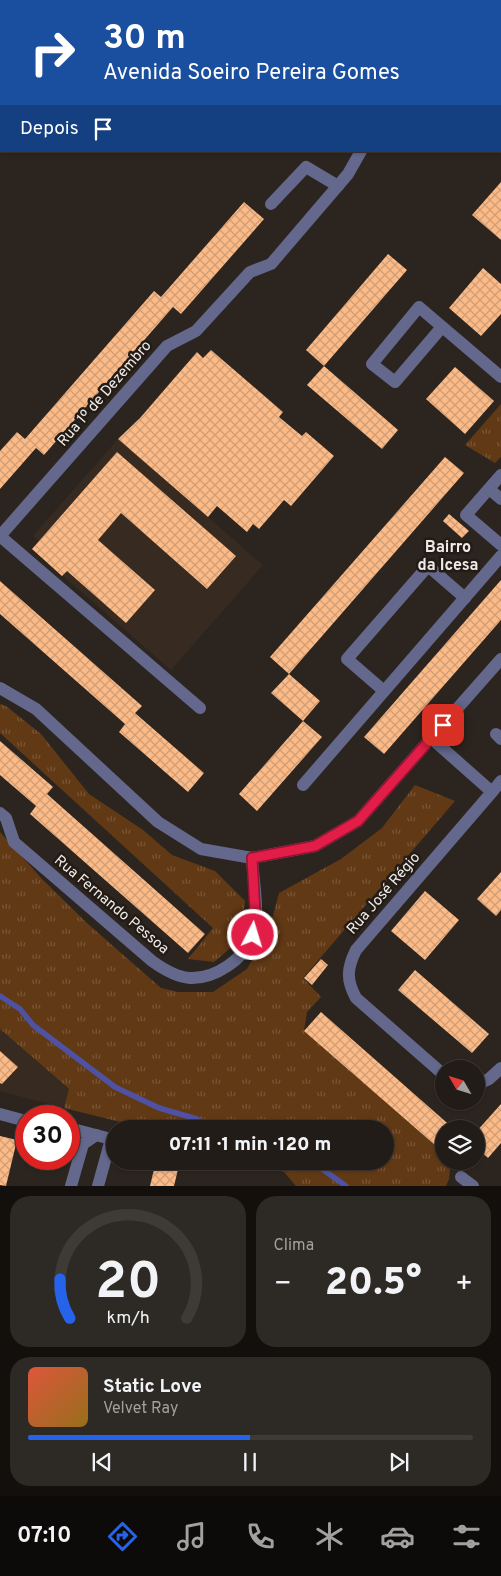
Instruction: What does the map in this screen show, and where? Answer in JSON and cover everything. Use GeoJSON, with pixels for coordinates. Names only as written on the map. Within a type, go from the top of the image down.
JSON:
{"type":"FeatureCollection","features":[{"type":"Feature","properties":{"kind":"street","name":"Rua 1º de Dezembro"},"geometry":{"type":"LineString","coordinates":[[0,536],[167,346],[196,331],[250,272],[271,264],[338,186],[360,152]]}},
{"type":"Feature","properties":{"kind":"street"},"geometry":{"type":"LineString","coordinates":[[271,204],[306,167],[338,186]]}},
{"type":"Feature","properties":{"kind":"street"},"geometry":{"type":"LineString","coordinates":[[442,326],[395,382],[372,364],[419,308],[442,326],[501,377]]}},
{"type":"Feature","properties":{"kind":"street"},"geometry":{"type":"LineString","coordinates":[[501,475],[466,515],[501,545]]}},
{"type":"Feature","properties":{"kind":"street"},"geometry":{"type":"LineString","coordinates":[[489,489],[501,499]]}},
{"type":"Feature","properties":{"kind":"street"},"geometry":{"type":"LineString","coordinates":[[0,536],[200,708]]}},
{"type":"Feature","properties":{"kind":"street"},"geometry":{"type":"LineString","coordinates":[[304,785],[501,556]]}},
{"type":"Feature","properties":{"kind":"street"},"geometry":{"type":"LineString","coordinates":[[384,691],[347,659],[428,566],[465,598]]}},
{"type":"Feature","properties":{"kind":"street"},"geometry":{"type":"LineString","coordinates":[[0,688],[36,709],[158,822],[201,849],[252,858],[315,846],[358,821],[501,659]]}},
{"type":"Feature","properties":{"kind":"street"},"geometry":{"type":"LineString","coordinates":[[431,738],[492,792]]}},
{"type":"Feature","properties":{"kind":"street","name":"Rua José Régio"},"geometry":{"type":"LineString","coordinates":[[435,1067],[356,998],[350,987],[349,969],[356,950],[501,781]]}},
{"type":"Feature","properties":{"kind":"street","name":"Rua Fernando Pessoa"},"geometry":{"type":"LineString","coordinates":[[0,813],[6,818],[14,842],[79,899],[165,971],[190,978],[219,972],[243,953],[253,935],[255,910],[252,858]]}},
{"type":"Feature","properties":{"kind":"street"},"geometry":{"type":"LineString","coordinates":[[485,1081],[501,1068]]}},
{"type":"Feature","properties":{"kind":"street"},"geometry":{"type":"LineString","coordinates":[[0,1114],[15,1118]]}},
{"type":"Feature","properties":{"kind":"street"},"geometry":{"type":"LineString","coordinates":[[80,1131],[111,1139],[98,1186]]}},
{"type":"Feature","properties":{"kind":"street"},"geometry":{"type":"LineString","coordinates":[[80,1153],[83,1144],[96,1135]]}},
{"type":"Feature","properties":{"kind":"street"},"geometry":{"type":"LineString","coordinates":[[72,1186],[76,1170]]}},
{"type":"Feature","properties":{"kind":"street"},"geometry":{"type":"LineString","coordinates":[[460,1177],[473,1186]]}},
{"type":"Feature","properties":{"kind":"shaded area"},"geometry":{"type":"Polygon","coordinates":[[[118,439],[263,565],[171,670],[32,549],[39,541],[33,536],[118,439]]]}},
{"type":"Feature","properties":{"kind":"shaded area"},"geometry":{"type":"Polygon","coordinates":[[[0,1029],[69,1090],[65,1105],[53,1105],[0,1091],[0,1029]]]}},
{"type":"Feature","properties":{"kind":"green space"},"geometry":{"type":"Polygon","coordinates":[[[501,404],[501,457],[495,463],[465,445],[501,404]]]}},
{"type":"Feature","properties":{"kind":"green space"},"geometry":{"type":"Polygon","coordinates":[[[0,704],[6,706],[41,734],[89,794],[143,830],[172,855],[215,871],[245,901],[241,939],[214,962],[188,959],[213,928],[0,733],[0,704]]]}},
{"type":"Feature","properties":{"kind":"green space"},"geometry":{"type":"Polygon","coordinates":[[[415,785],[455,801],[303,978],[321,997],[307,1012],[304,1031],[435,1145],[435,1170],[450,1170],[446,1186],[296,1186],[284,1172],[277,1170],[394,1170],[394,1120],[113,1120],[80,1112],[80,1105],[65,1105],[69,1089],[0,1029],[0,832],[42,879],[88,924],[161,988],[178,992],[213,992],[247,969],[270,927],[279,893],[341,859],[382,828],[415,785]]]}},
{"type":"Feature","properties":{"kind":"building"},"geometry":{"type":"Polygon","coordinates":[[[501,182],[501,240],[472,215],[501,182]]]}},
{"type":"Feature","properties":{"kind":"building"},"geometry":{"type":"Polygon","coordinates":[[[244,202],[264,219],[181,314],[173,307],[44,455],[36,448],[0,489],[0,451],[17,432],[25,439],[154,291],[161,297],[244,202]]]}},
{"type":"Feature","properties":{"kind":"building"},"geometry":{"type":"Polygon","coordinates":[[[388,254],[407,270],[324,366],[306,350],[388,254]]]}},
{"type":"Feature","properties":{"kind":"building"},"geometry":{"type":"Polygon","coordinates":[[[483,268],[501,284],[501,314],[481,336],[449,308],[483,268]]]}},
{"type":"Feature","properties":{"kind":"building"},"geometry":{"type":"Polygon","coordinates":[[[211,350],[283,412],[279,417],[302,436],[306,432],[334,456],[291,506],[284,500],[259,529],[253,524],[247,532],[217,506],[208,517],[118,439],[140,418],[197,352],[203,358],[211,350]]]}},
{"type":"Feature","properties":{"kind":"building"},"geometry":{"type":"Polygon","coordinates":[[[324,366],[398,430],[382,449],[307,385],[324,366]]]}},
{"type":"Feature","properties":{"kind":"building"},"geometry":{"type":"Polygon","coordinates":[[[455,367],[494,401],[465,434],[426,399],[455,367]]]}},
{"type":"Feature","properties":{"kind":"building"},"geometry":{"type":"Polygon","coordinates":[[[117,452],[236,556],[207,589],[121,513],[98,540],[155,590],[126,623],[67,571],[62,576],[32,549],[117,452]]]}},
{"type":"Feature","properties":{"kind":"building"},"geometry":{"type":"Polygon","coordinates":[[[445,457],[464,473],[289,674],[270,657],[445,457]]]}},
{"type":"Feature","properties":{"kind":"building"},"geometry":{"type":"Polygon","coordinates":[[[449,514],[469,531],[462,538],[443,521],[449,514]]]}},
{"type":"Feature","properties":{"kind":"building"},"geometry":{"type":"Polygon","coordinates":[[[501,580],[501,620],[384,754],[364,737],[501,580]]]}},
{"type":"Feature","properties":{"kind":"building"},"geometry":{"type":"Polygon","coordinates":[[[0,581],[142,706],[135,713],[204,773],[188,792],[119,732],[125,724],[0,614],[0,581]]]}},
{"type":"Feature","properties":{"kind":"building"},"geometry":{"type":"Polygon","coordinates":[[[289,674],[320,701],[303,721],[271,693],[289,674]]]}},
{"type":"Feature","properties":{"kind":"building"},"geometry":{"type":"Polygon","coordinates":[[[303,721],[322,737],[257,811],[239,794],[303,721]]]}},
{"type":"Feature","properties":{"kind":"building"},"geometry":{"type":"Polygon","coordinates":[[[0,741],[53,787],[47,794],[205,934],[188,953],[30,814],[36,806],[0,775],[0,741]]]}},
{"type":"Feature","properties":{"kind":"building"},"geometry":{"type":"Polygon","coordinates":[[[501,872],[501,910],[496,916],[477,899],[501,872]]]}},
{"type":"Feature","properties":{"kind":"building"},"geometry":{"type":"Polygon","coordinates":[[[425,891],[459,920],[425,960],[391,931],[425,891]]]}},
{"type":"Feature","properties":{"kind":"building"},"geometry":{"type":"Polygon","coordinates":[[[321,959],[328,965],[312,985],[304,978],[321,959]]]}},
{"type":"Feature","properties":{"kind":"building"},"geometry":{"type":"Polygon","coordinates":[[[415,970],[489,1034],[472,1053],[398,990],[415,970]]]}},
{"type":"Feature","properties":{"kind":"building"},"geometry":{"type":"Polygon","coordinates":[[[321,1012],[444,1120],[435,1120],[435,1145],[304,1031],[321,1012]]]}},
{"type":"Feature","properties":{"kind":"building"},"geometry":{"type":"Polygon","coordinates":[[[0,1051],[18,1067],[2,1084],[0,1083],[0,1051]]]}},
{"type":"Feature","properties":{"kind":"building"},"geometry":{"type":"Polygon","coordinates":[[[501,1104],[501,1143],[488,1158],[485,1156],[485,1122],[501,1104]]]}},
{"type":"Feature","properties":{"kind":"building"},"geometry":{"type":"Polygon","coordinates":[[[0,1136],[15,1140],[15,1148],[6,1186],[0,1185],[0,1136]]]}},
{"type":"Feature","properties":{"kind":"building"},"geometry":{"type":"Polygon","coordinates":[[[154,1170],[178,1170],[174,1186],[150,1186],[154,1170]]]}},
{"type":"Feature","properties":{"kind":"waterway"},"geometry":{"type":"LineString","coordinates":[[0,996],[20,1009],[33,1025],[115,1087],[159,1108],[199,1120]]}},
{"type":"Feature","properties":{"kind":"waterway"},"geometry":{"type":"LineString","coordinates":[[324,1170],[346,1186]]}},
{"type":"Feature","properties":{"kind":"district","name":"Bairro da Icesa"},"geometry":{"type":"Point","coordinates":[448,555]}},
{"type":"Feature","properties":{"kind":"route"},"geometry":{"type":"LineString","coordinates":[[253,935],[255,910],[252,858],[315,846],[358,821],[443,725]]}}]}
